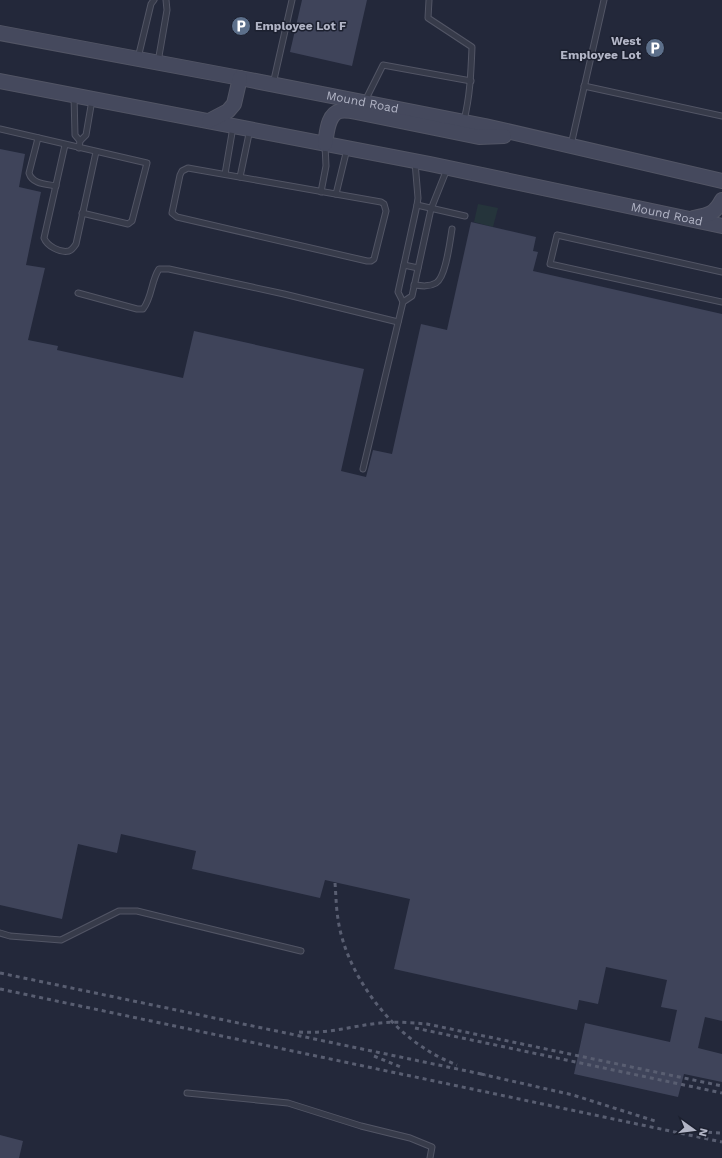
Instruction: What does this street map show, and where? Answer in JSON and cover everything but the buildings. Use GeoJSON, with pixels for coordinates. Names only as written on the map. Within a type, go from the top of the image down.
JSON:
{"type":"FeatureCollection","features":[{"type":"Feature","properties":{"kind":"main road","name":"Mound Road"},"geometry":{"type":"LineString","coordinates":[[0,33],[464,122],[722,180]]}},
{"type":"Feature","properties":{"kind":"main road"},"geometry":{"type":"LineString","coordinates":[[209,121],[228,111],[234,104],[240,78]]}},
{"type":"Feature","properties":{"kind":"main road","name":"Mound Road"},"geometry":{"type":"LineString","coordinates":[[0,81],[415,161],[722,226]]}},
{"type":"Feature","properties":{"kind":"main road"},"geometry":{"type":"LineString","coordinates":[[325,144],[328,124],[333,115],[340,111],[356,112],[479,137],[524,135]]}},
{"type":"Feature","properties":{"kind":"main road"},"geometry":{"type":"LineString","coordinates":[[688,218],[709,215],[718,208],[722,200]]}},
{"type":"Feature","properties":{"kind":"lane"},"geometry":{"type":"LineString","coordinates":[[138,59],[151,4],[154,0]]}},
{"type":"Feature","properties":{"kind":"lane"},"geometry":{"type":"LineString","coordinates":[[157,63],[167,10],[166,0]]}},
{"type":"Feature","properties":{"kind":"lane"},"geometry":{"type":"LineString","coordinates":[[272,85],[292,0]]}},
{"type":"Feature","properties":{"kind":"lane"},"geometry":{"type":"LineString","coordinates":[[429,0],[428,18],[472,47],[468,107],[464,122]]}},
{"type":"Feature","properties":{"kind":"lane"},"geometry":{"type":"LineString","coordinates":[[571,146],[604,0]]}},
{"type":"Feature","properties":{"kind":"lane"},"geometry":{"type":"LineString","coordinates":[[364,103],[383,65],[470,81]]}},
{"type":"Feature","properties":{"kind":"lane"},"geometry":{"type":"LineString","coordinates":[[584,86],[722,116]]}},
{"type":"Feature","properties":{"kind":"lane"},"geometry":{"type":"LineString","coordinates":[[74,96],[75,135],[80,141]]}},
{"type":"Feature","properties":{"kind":"lane"},"geometry":{"type":"LineString","coordinates":[[79,148],[80,141],[86,135],[92,99]]}},
{"type":"Feature","properties":{"kind":"lane"},"geometry":{"type":"LineString","coordinates":[[225,174],[233,126]]}},
{"type":"Feature","properties":{"kind":"lane"},"geometry":{"type":"LineString","coordinates":[[0,129],[147,163],[132,221],[128,224],[82,213]]}},
{"type":"Feature","properties":{"kind":"lane"},"geometry":{"type":"LineString","coordinates":[[240,177],[250,129]]}},
{"type":"Feature","properties":{"kind":"lane"},"geometry":{"type":"LineString","coordinates":[[38,138],[29,173],[30,177],[37,182],[56,186]]}},
{"type":"Feature","properties":{"kind":"lane"},"geometry":{"type":"LineString","coordinates":[[321,192],[326,166],[325,144]]}},
{"type":"Feature","properties":{"kind":"lane"},"geometry":{"type":"LineString","coordinates":[[65,145],[44,238],[46,243],[50,246],[62,250],[68,251],[76,244],[96,152]]}},
{"type":"Feature","properties":{"kind":"lane"},"geometry":{"type":"LineString","coordinates":[[336,194],[347,148]]}},
{"type":"Feature","properties":{"kind":"lane"},"geometry":{"type":"LineString","coordinates":[[363,469],[403,302],[398,292],[418,198],[415,161]]}},
{"type":"Feature","properties":{"kind":"lane"},"geometry":{"type":"LineString","coordinates":[[188,168],[240,177],[381,202],[384,204],[386,211],[374,259],[371,261],[174,216],[172,213],[182,171],[188,168]]}},
{"type":"Feature","properties":{"kind":"lane"},"geometry":{"type":"LineString","coordinates":[[403,302],[412,296],[431,209],[447,168]]}},
{"type":"Feature","properties":{"kind":"lane"},"geometry":{"type":"LineString","coordinates":[[417,205],[465,216]]}},
{"type":"Feature","properties":{"kind":"lane"},"geometry":{"type":"LineString","coordinates":[[414,284],[426,286],[435,284],[440,280],[444,271],[452,229]]}},
{"type":"Feature","properties":{"kind":"lane"},"geometry":{"type":"LineString","coordinates":[[722,272],[557,235],[550,264],[722,302]]}},
{"type":"Feature","properties":{"kind":"lane"},"geometry":{"type":"LineString","coordinates":[[404,265],[418,268]]}},
{"type":"Feature","properties":{"kind":"lane"},"geometry":{"type":"LineString","coordinates":[[78,293],[137,310],[143,309],[148,301],[154,276],[160,269],[169,269],[284,294],[398,322]]}},
{"type":"Feature","properties":{"kind":"lane"},"geometry":{"type":"LineString","coordinates":[[0,933],[10,936],[61,940],[119,911],[137,911],[301,952]]}},
{"type":"Feature","properties":{"kind":"lane"},"geometry":{"type":"LineString","coordinates":[[187,1093],[288,1103],[361,1126],[410,1138],[432,1147],[430,1158]]}},
{"type":"Feature","properties":{"kind":"shaded area"},"geometry":{"type":"Polygon","coordinates":[[[478,204],[498,208],[493,227],[474,222],[478,204]]]}},
{"type":"Feature","properties":{"kind":"railway"},"geometry":{"type":"LineString","coordinates":[[335,883],[337,914],[342,938],[358,976],[369,994],[396,1026],[411,1039],[434,1054],[457,1065]]}},
{"type":"Feature","properties":{"kind":"railway"},"geometry":{"type":"LineString","coordinates":[[0,973],[486,1075]]}},
{"type":"Feature","properties":{"kind":"railway"},"geometry":{"type":"LineString","coordinates":[[0,989],[722,1142]]}},
{"type":"Feature","properties":{"kind":"railway"},"geometry":{"type":"LineString","coordinates":[[299,1032],[330,1031],[386,1022],[427,1024],[722,1086]]}},
{"type":"Feature","properties":{"kind":"railway"},"geometry":{"type":"LineString","coordinates":[[415,1028],[722,1093]]}},
{"type":"Feature","properties":{"kind":"railway"},"geometry":{"type":"LineString","coordinates":[[374,1056],[403,1068]]}},
{"type":"Feature","properties":{"kind":"railway"},"geometry":{"type":"LineString","coordinates":[[481,1074],[573,1095],[655,1121]]}},
{"type":"Feature","properties":{"kind":"railway"},"geometry":{"type":"LineString","coordinates":[[700,1132],[722,1133]]}},
{"type":"Feature","properties":{"kind":"place","name":"Employee Lot F"},"geometry":{"type":"Point","coordinates":[241,26]}},
{"type":"Feature","properties":{"kind":"place","name":"West Employee Lot"},"geometry":{"type":"Point","coordinates":[655,48]}}]}
